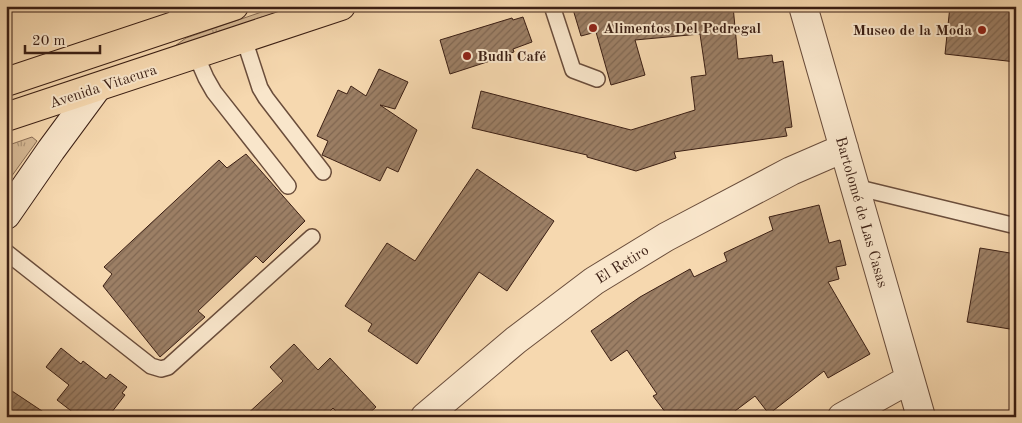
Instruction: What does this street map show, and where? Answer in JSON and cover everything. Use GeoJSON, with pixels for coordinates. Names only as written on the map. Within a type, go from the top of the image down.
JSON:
{"type":"FeatureCollection","features":[{"type":"Feature","properties":{"kind":"main road"},"geometry":{"type":"LineString","coordinates":[[6,82],[178,15],[234,6]]}},
{"type":"Feature","properties":{"kind":"main road","name":"Avenida Vitacura"},"geometry":{"type":"LineString","coordinates":[[6,118],[341,6]]}},
{"type":"Feature","properties":{"kind":"street","name":"Bartolomé de Las Casas"},"geometry":{"type":"LineString","coordinates":[[803,6],[921,417]]}},
{"type":"Feature","properties":{"kind":"street"},"geometry":{"type":"LineString","coordinates":[[6,216],[96,89]]}},
{"type":"Feature","properties":{"kind":"street","name":"El Retiro"},"geometry":{"type":"LineString","coordinates":[[424,417],[516,340],[594,281],[666,237],[782,175],[844,148]]}},
{"type":"Feature","properties":{"kind":"street"},"geometry":{"type":"LineString","coordinates":[[842,417],[910,379]]}},
{"type":"Feature","properties":{"kind":"lane"},"geometry":{"type":"LineString","coordinates":[[552,6],[573,70],[597,79]]}},
{"type":"Feature","properties":{"kind":"lane"},"geometry":{"type":"LineString","coordinates":[[244,39],[258,82],[266,98],[323,172]]}},
{"type":"Feature","properties":{"kind":"lane"},"geometry":{"type":"LineString","coordinates":[[196,55],[206,78],[223,105],[288,186]]}},
{"type":"Feature","properties":{"kind":"lane"},"geometry":{"type":"LineString","coordinates":[[855,186],[1016,226]]}},
{"type":"Feature","properties":{"kind":"lane"},"geometry":{"type":"LineString","coordinates":[[6,252],[151,366],[161,369],[168,368],[312,236]]}},
{"type":"Feature","properties":{"kind":"green space"},"geometry":{"type":"Polygon","coordinates":[[[279,6],[297,6],[172,48],[186,38],[279,6]]]}},
{"type":"Feature","properties":{"kind":"green space"},"geometry":{"type":"Polygon","coordinates":[[[32,137],[37,141],[6,184],[6,146],[32,137]]]}},
{"type":"Feature","properties":{"kind":"building"},"geometry":{"type":"Polygon","coordinates":[[[572,6],[733,6],[738,59],[772,55],[773,63],[783,61],[792,127],[785,128],[787,136],[674,152],[676,158],[636,171],[587,157],[587,155],[472,128],[481,91],[631,130],[695,110],[691,77],[706,75],[700,34],[635,40],[645,75],[611,85],[596,32],[581,36],[572,6]]]}},
{"type":"Feature","properties":{"kind":"building","name":"Museo de la Moda"},"geometry":{"type":"Polygon","coordinates":[[[950,6],[1016,6],[1016,62],[945,54],[950,6]]]}},
{"type":"Feature","properties":{"kind":"building"},"geometry":{"type":"Polygon","coordinates":[[[523,17],[532,42],[513,49],[514,52],[450,74],[440,40],[512,18],[513,20],[523,17]]]}},
{"type":"Feature","properties":{"kind":"building"},"geometry":{"type":"Polygon","coordinates":[[[379,69],[408,82],[395,109],[380,105],[417,130],[398,172],[387,167],[380,181],[322,155],[328,141],[317,136],[338,90],[347,94],[351,86],[366,96],[379,69]]]}},
{"type":"Feature","properties":{"kind":"building"},"geometry":{"type":"Polygon","coordinates":[[[246,154],[305,221],[263,263],[256,256],[198,311],[205,317],[160,357],[103,286],[112,274],[104,267],[219,160],[227,168],[246,154]]]}},
{"type":"Feature","properties":{"kind":"building"},"geometry":{"type":"Polygon","coordinates":[[[477,169],[554,221],[507,291],[479,272],[417,364],[368,331],[372,324],[345,306],[387,243],[415,261],[477,169]]]}},
{"type":"Feature","properties":{"kind":"building"},"geometry":{"type":"Polygon","coordinates":[[[819,205],[829,243],[840,240],[846,265],[836,267],[839,279],[828,282],[870,354],[828,378],[824,371],[769,414],[755,396],[727,417],[669,417],[653,396],[657,394],[627,350],[611,361],[591,331],[640,297],[690,269],[694,277],[727,261],[724,253],[773,230],[769,217],[819,205]]]}},
{"type":"Feature","properties":{"kind":"building"},"geometry":{"type":"Polygon","coordinates":[[[980,248],[1016,254],[1016,330],[967,322],[980,248]]]}},
{"type":"Feature","properties":{"kind":"building"},"geometry":{"type":"Polygon","coordinates":[[[294,344],[318,370],[330,358],[376,407],[365,417],[341,417],[333,408],[324,417],[244,417],[283,381],[270,367],[294,344]]]}},
{"type":"Feature","properties":{"kind":"building"},"geometry":{"type":"Polygon","coordinates":[[[61,348],[81,364],[83,361],[106,379],[110,374],[127,387],[122,393],[125,395],[108,417],[79,417],[57,400],[69,385],[46,367],[61,348]]]}},
{"type":"Feature","properties":{"kind":"building"},"geometry":{"type":"Polygon","coordinates":[[[6,387],[51,417],[6,417],[6,387]]]}},
{"type":"Feature","properties":{"kind":"place","name":"Alimentos Del Pedregal"},"geometry":{"type":"Point","coordinates":[593,28]}},
{"type":"Feature","properties":{"kind":"place","name":"Museo de la Moda"},"geometry":{"type":"Point","coordinates":[982,30]}},
{"type":"Feature","properties":{"kind":"place","name":"Budh Café"},"geometry":{"type":"Point","coordinates":[467,56]}}]}
